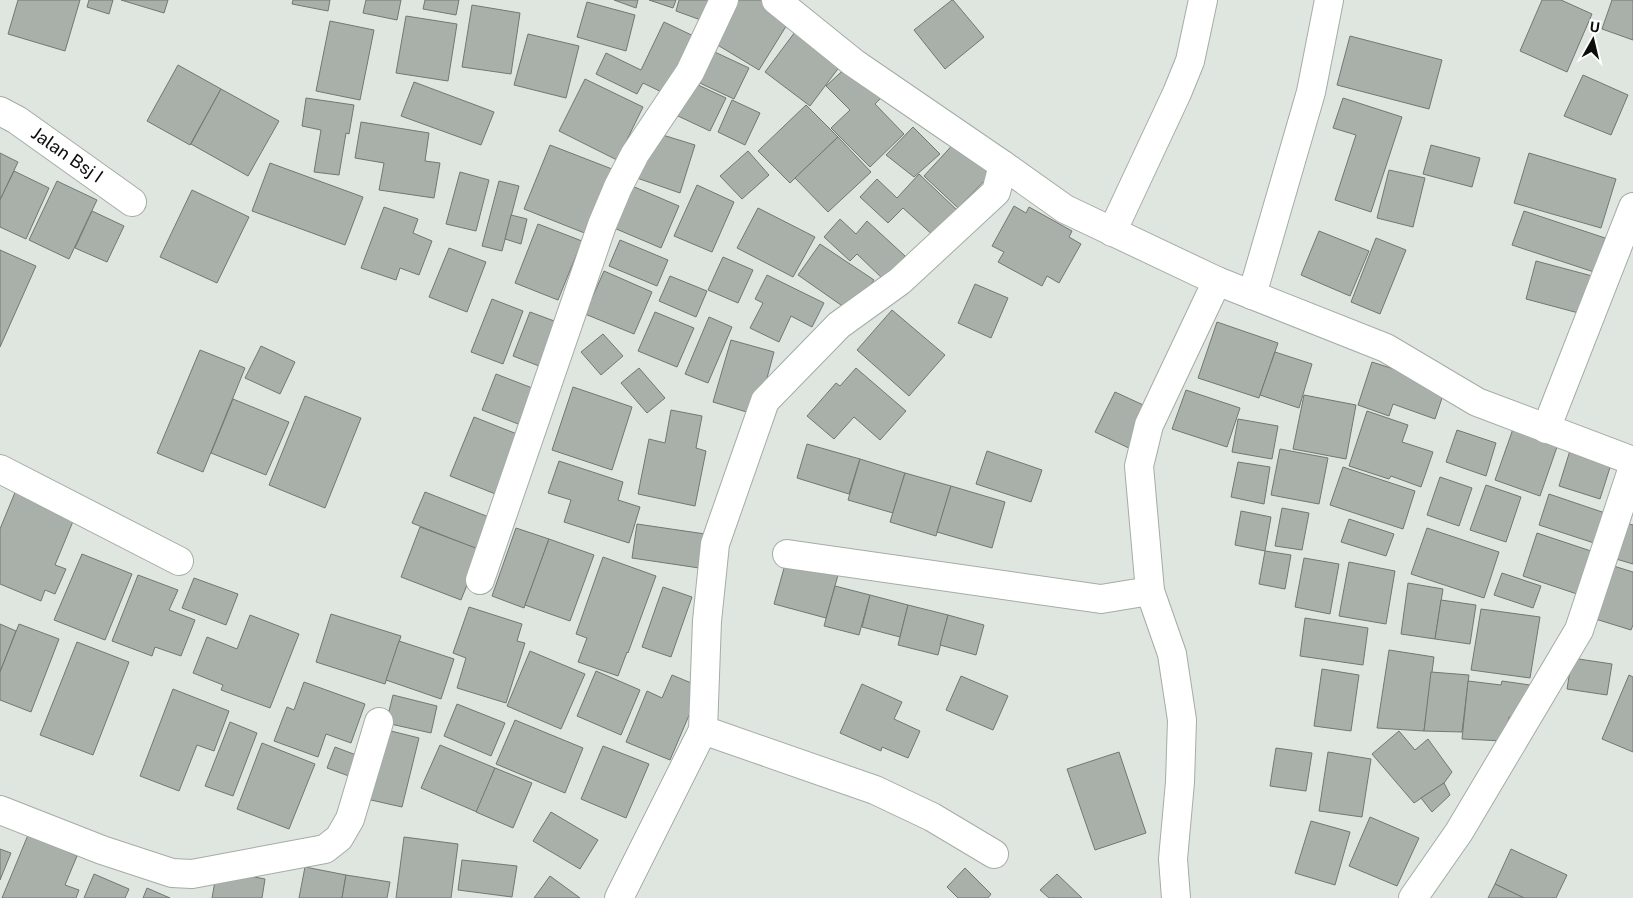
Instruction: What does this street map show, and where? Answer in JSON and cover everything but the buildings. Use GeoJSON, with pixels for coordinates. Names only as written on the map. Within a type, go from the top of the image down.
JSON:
{"type":"FeatureCollection","features":[{"type":"Feature","properties":{"kind":"street"},"geometry":{"type":"LineString","coordinates":[[480,580],[602,225],[618,187],[635,154],[690,72],[724,0]]}},
{"type":"Feature","properties":{"kind":"street"},"geometry":{"type":"LineString","coordinates":[[776,0],[854,63],[1065,210],[1217,281],[1386,348],[1477,402],[1633,461]]}},
{"type":"Feature","properties":{"kind":"street"},"geometry":{"type":"LineString","coordinates":[[1112,232],[1190,61],[1203,0]]}},
{"type":"Feature","properties":{"kind":"street"},"geometry":{"type":"LineString","coordinates":[[1252,295],[1311,92],[1329,0]]}},
{"type":"Feature","properties":{"kind":"street","name":"Jalan Bsj I"},"geometry":{"type":"LineString","coordinates":[[0,111],[17,120],[132,202]]}},
{"type":"Feature","properties":{"kind":"street"},"geometry":{"type":"LineString","coordinates":[[619,898],[703,730],[708,621],[715,544],[765,401],[839,324],[900,281],[996,192],[1003,165]]}},
{"type":"Feature","properties":{"kind":"street"},"geometry":{"type":"LineString","coordinates":[[1546,429],[1633,206]]}},
{"type":"Feature","properties":{"kind":"street"},"geometry":{"type":"LineString","coordinates":[[1176,898],[1173,859],[1180,782],[1182,720],[1172,654],[1150,591],[1139,466],[1149,425],[1217,281]]}},
{"type":"Feature","properties":{"kind":"street"},"geometry":{"type":"LineString","coordinates":[[1413,898],[1459,832],[1579,630],[1633,467]]}},
{"type":"Feature","properties":{"kind":"street"},"geometry":{"type":"LineString","coordinates":[[0,469],[179,561]]}},
{"type":"Feature","properties":{"kind":"street"},"geometry":{"type":"LineString","coordinates":[[787,554],[1101,599],[1150,591]]}},
{"type":"Feature","properties":{"kind":"street"},"geometry":{"type":"LineString","coordinates":[[0,810],[102,850],[172,873],[192,874],[325,849],[339,838],[350,819],[379,722]]}},
{"type":"Feature","properties":{"kind":"street"},"geometry":{"type":"LineString","coordinates":[[703,730],[875,790],[932,817],[994,854]]}}]}
